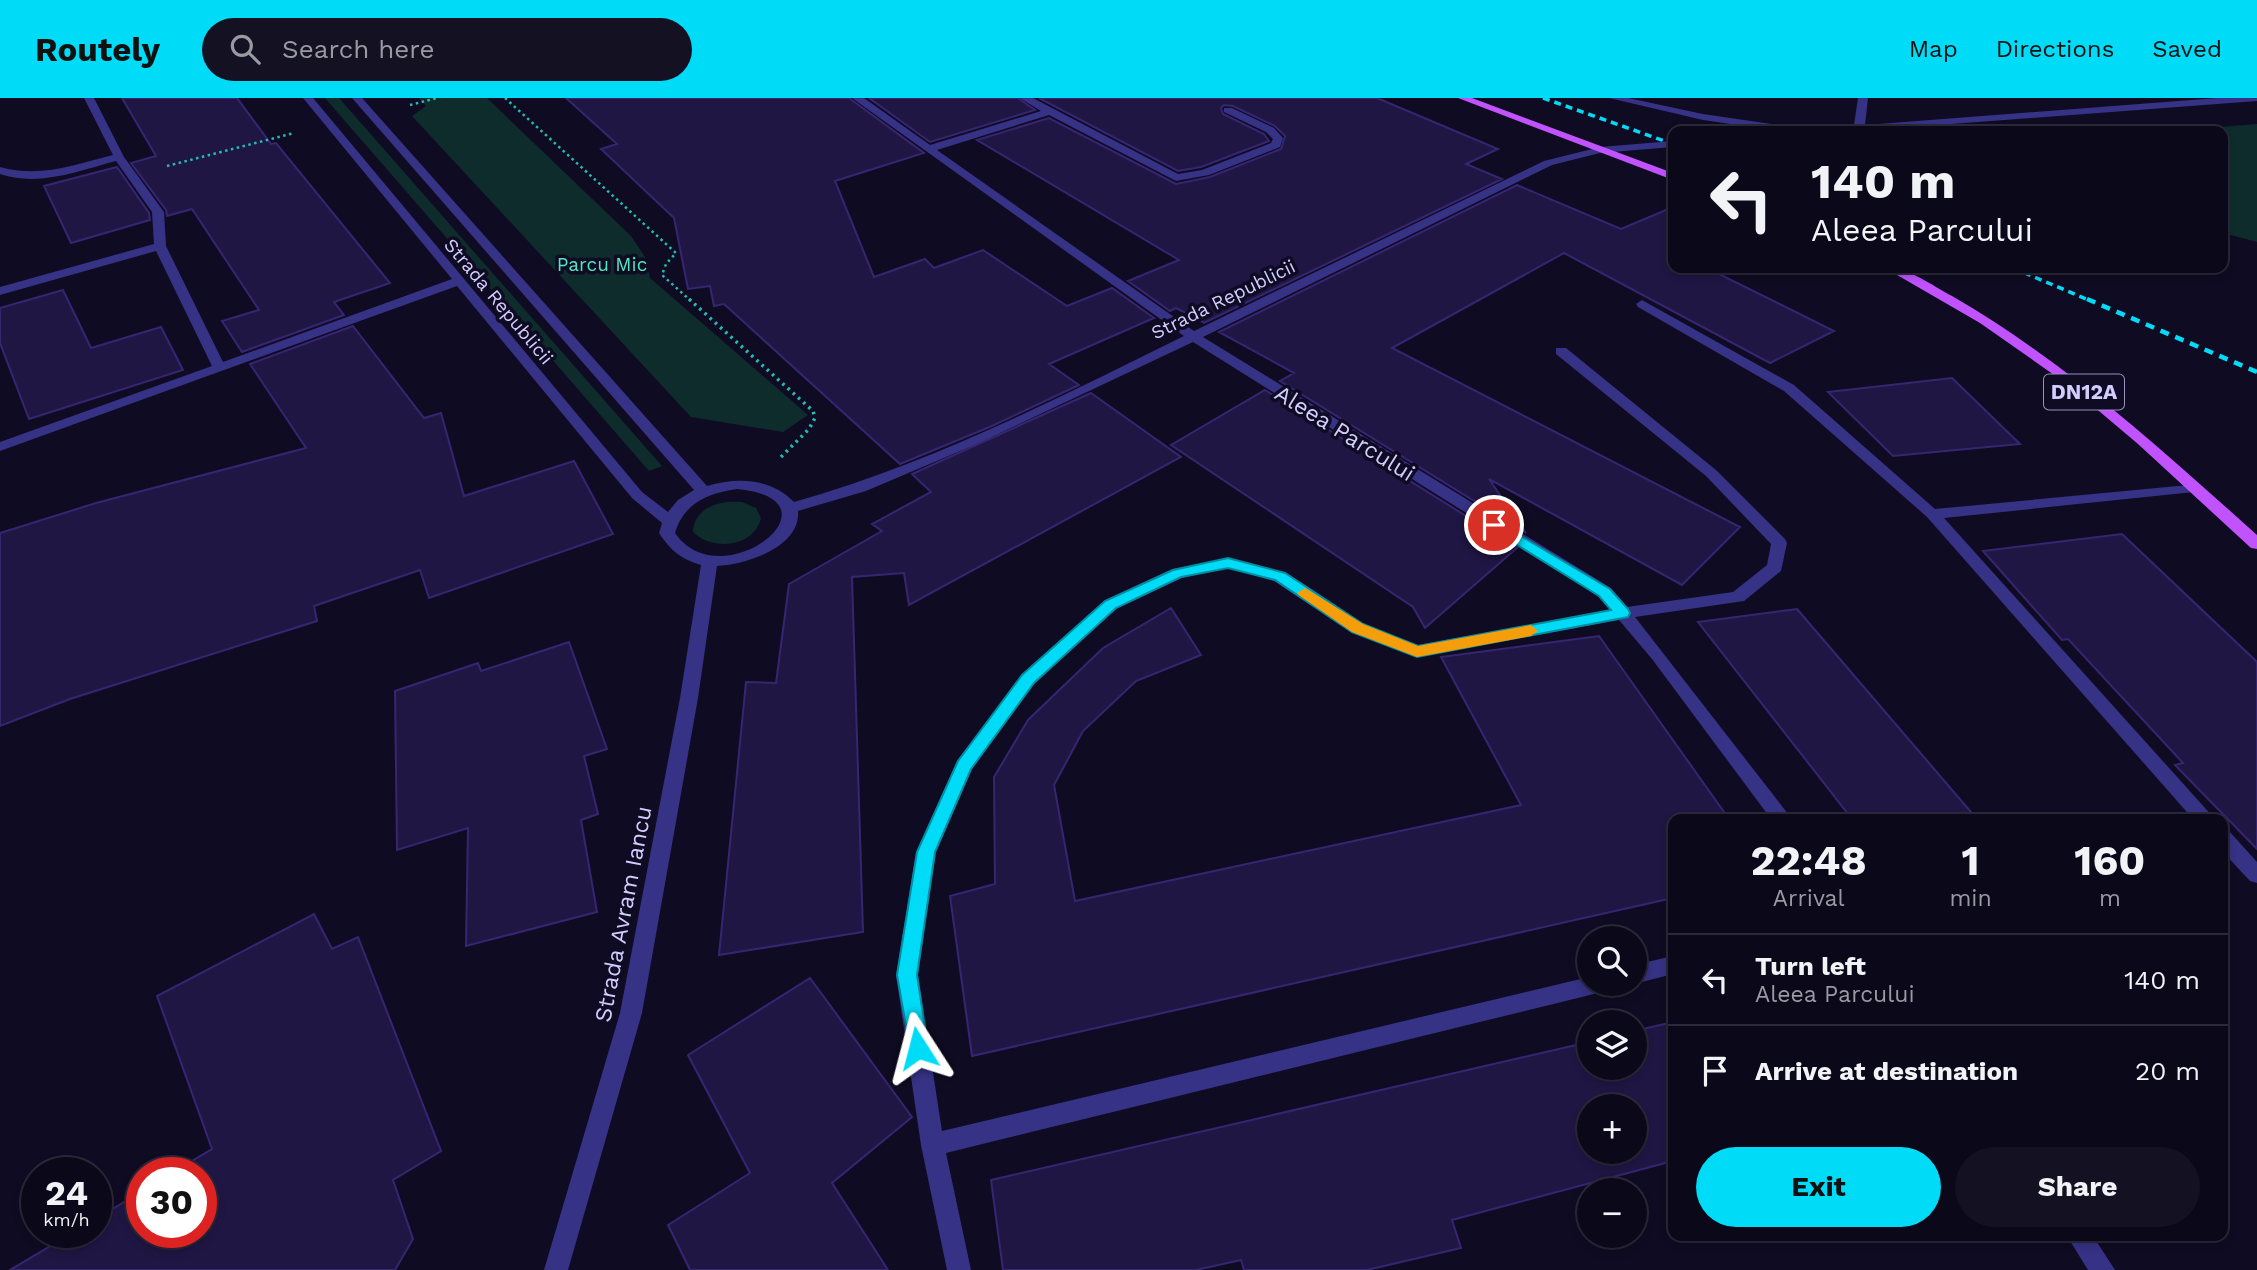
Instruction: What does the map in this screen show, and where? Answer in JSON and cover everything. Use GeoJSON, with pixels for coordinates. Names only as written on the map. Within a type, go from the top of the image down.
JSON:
{"type":"FeatureCollection","features":[{"type":"Feature","properties":{"kind":"main road"},"geometry":{"type":"LineString","coordinates":[[1463,98],[1668,175]]}},
{"type":"Feature","properties":{"kind":"main road","name":"DN12A"},"geometry":{"type":"LineString","coordinates":[[1900,273],[2004,333],[2072,382],[2257,544]]}},
{"type":"Feature","properties":{"kind":"street"},"geometry":{"type":"LineString","coordinates":[[89,98],[119,157],[158,212],[160,246],[219,367]]}},
{"type":"Feature","properties":{"kind":"street","name":"Strada Republicii"},"geometry":{"type":"LineString","coordinates":[[308,98],[637,495],[670,522]]}},
{"type":"Feature","properties":{"kind":"street","name":"Strada Republicii"},"geometry":{"type":"LineString","coordinates":[[357,98],[703,491]]}},
{"type":"Feature","properties":{"kind":"street","name":"Aleea Parcului"},"geometry":{"type":"LineString","coordinates":[[857,98],[1192,336],[1605,592],[1658,654],[1778,814]]}},
{"type":"Feature","properties":{"kind":"street"},"geometry":{"type":"LineString","coordinates":[[1025,98],[1176,178],[1205,173],[1276,145],[1278,138],[1270,130],[1228,110]]}},
{"type":"Feature","properties":{"kind":"street"},"geometry":{"type":"LineString","coordinates":[[1614,98],[1703,117],[1764,126]]}},
{"type":"Feature","properties":{"kind":"street"},"geometry":{"type":"LineString","coordinates":[[1860,126],[1863,98]]}},
{"type":"Feature","properties":{"kind":"street"},"geometry":{"type":"LineString","coordinates":[[1886,126],[2257,98]]}},
{"type":"Feature","properties":{"kind":"street"},"geometry":{"type":"LineString","coordinates":[[929,149],[1049,111]]}},
{"type":"Feature","properties":{"kind":"street","name":"Strada Republicii"},"geometry":{"type":"LineString","coordinates":[[790,508],[851,491],[912,467],[1115,375],[1521,175],[1567,157],[1600,150],[1668,144]]}},
{"type":"Feature","properties":{"kind":"street"},"geometry":{"type":"LineString","coordinates":[[0,170],[11,175],[33,176],[119,157]]}},
{"type":"Feature","properties":{"kind":"street"},"geometry":{"type":"LineString","coordinates":[[0,291],[160,246]]}},
{"type":"Feature","properties":{"kind":"street"},"geometry":{"type":"LineString","coordinates":[[0,447],[458,281]]}},
{"type":"Feature","properties":{"kind":"street"},"geometry":{"type":"LineString","coordinates":[[1642,304],[1789,388],[1931,514],[2201,814]]}},
{"type":"Feature","properties":{"kind":"street"},"geometry":{"type":"LineString","coordinates":[[959,1270],[933,1145],[907,975],[926,852],[964,766],[1028,679],[1111,604],[1178,573],[1228,563],[1280,576],[1357,628],[1417,651],[1623,613],[1738,597],[1775,567],[1779,544],[1711,473],[1561,351]]}},
{"type":"Feature","properties":{"kind":"street"},"geometry":{"type":"LineString","coordinates":[[753,484],[770,489],[783,497],[790,508],[790,520],[783,534],[770,545],[732,560],[710,561],[694,558],[672,543],[667,533],[676,510],[703,491],[728,485],[753,484]]}},
{"type":"Feature","properties":{"kind":"street"},"geometry":{"type":"LineString","coordinates":[[1931,514],[2194,487]]}},
{"type":"Feature","properties":{"kind":"street","name":"Strada Avram Iancu"},"geometry":{"type":"LineString","coordinates":[[556,1270],[631,1013],[689,698],[710,561]]}},
{"type":"Feature","properties":{"kind":"street"},"geometry":{"type":"LineString","coordinates":[[2228,844],[2257,875]]}},
{"type":"Feature","properties":{"kind":"street"},"geometry":{"type":"LineString","coordinates":[[1647,972],[1668,966]]}},
{"type":"Feature","properties":{"kind":"street"},"geometry":{"type":"LineString","coordinates":[[933,1145],[1577,989]]}},
{"type":"Feature","properties":{"kind":"street"},"geometry":{"type":"LineString","coordinates":[[2083,1241],[2103,1270]]}},
{"type":"Feature","properties":{"kind":"path"},"geometry":{"type":"LineString","coordinates":[[505,98],[676,253],[662,275],[813,411],[815,418],[809,429],[753,484]]}},
{"type":"Feature","properties":{"kind":"path"},"geometry":{"type":"LineString","coordinates":[[132,175],[328,124]]}},
{"type":"Feature","properties":{"kind":"green space"},"geometry":{"type":"Polygon","coordinates":[[[325,98],[339,98],[662,466],[649,471],[325,98]]]}},
{"type":"Feature","properties":{"kind":"green space","name":"Parcu Mic"},"geometry":{"type":"Polygon","coordinates":[[[419,98],[487,98],[631,236],[645,257],[650,278],[808,415],[783,432],[691,417],[412,116],[426,106],[419,98]]]}},
{"type":"Feature","properties":{"kind":"green space"},"geometry":{"type":"Polygon","coordinates":[[[2257,124],[2257,242],[2228,234],[2228,126],[2257,124]]]}},
{"type":"Feature","properties":{"kind":"green space"},"geometry":{"type":"Polygon","coordinates":[[[725,502],[742,502],[756,508],[761,518],[750,536],[741,541],[721,544],[701,538],[693,532],[694,523],[703,511],[725,502]]]}},
{"type":"Feature","properties":{"kind":"building"},"geometry":{"type":"Polygon","coordinates":[[[122,98],[237,98],[271,144],[276,143],[390,283],[334,302],[344,315],[242,352],[222,321],[259,310],[192,209],[167,216],[166,210],[131,163],[156,156],[122,98]]]}},
{"type":"Feature","properties":{"kind":"building"},"geometry":{"type":"Polygon","coordinates":[[[566,98],[849,98],[924,153],[835,181],[874,277],[925,259],[934,268],[983,250],[1067,306],[1112,288],[1154,318],[1049,364],[1079,385],[992,426],[900,464],[724,304],[714,306],[710,286],[688,289],[674,218],[601,149],[617,144],[566,98]]]}},
{"type":"Feature","properties":{"kind":"building"},"geometry":{"type":"Polygon","coordinates":[[[869,98],[1018,98],[1035,110],[930,142],[869,98]]]}},
{"type":"Feature","properties":{"kind":"building"},"geometry":{"type":"Polygon","coordinates":[[[1039,98],[1377,98],[1498,149],[1466,164],[1502,179],[1204,323],[1176,308],[1170,311],[1128,281],[1179,260],[977,140],[1049,118],[1176,184],[1210,177],[1281,149],[1285,136],[1275,126],[1233,106],[1224,105],[1221,108],[1223,114],[1264,134],[1269,141],[1201,167],[1178,171],[1039,98]]]}},
{"type":"Feature","properties":{"kind":"building"},"geometry":{"type":"Polygon","coordinates":[[[117,167],[149,213],[150,220],[71,243],[44,186],[117,167]]]}},
{"type":"Feature","properties":{"kind":"building"},"geometry":{"type":"Polygon","coordinates":[[[1517,185],[1621,229],[1668,209],[1668,273],[1717,273],[1834,331],[1770,363],[1564,253],[1392,348],[1740,527],[1682,585],[1489,479],[1526,533],[1280,381],[1294,373],[1219,332],[1517,185]]]}},
{"type":"Feature","properties":{"kind":"building"},"geometry":{"type":"Polygon","coordinates":[[[63,290],[91,348],[161,327],[183,370],[29,419],[0,343],[0,308],[63,290]]]}},
{"type":"Feature","properties":{"kind":"building"},"geometry":{"type":"Polygon","coordinates":[[[353,326],[424,418],[441,413],[464,496],[574,461],[613,534],[429,598],[420,570],[314,606],[317,621],[70,699],[0,726],[0,533],[96,503],[306,448],[250,364],[353,326]]]}},
{"type":"Feature","properties":{"kind":"building"},"geometry":{"type":"Polygon","coordinates":[[[1952,378],[2020,444],[1893,456],[1828,392],[1952,378]]]}},
{"type":"Feature","properties":{"kind":"building"},"geometry":{"type":"Polygon","coordinates":[[[1265,390],[1517,548],[1425,628],[1413,607],[1171,445],[1265,390]]]}},
{"type":"Feature","properties":{"kind":"building"},"geometry":{"type":"Polygon","coordinates":[[[1091,393],[1181,457],[909,605],[904,573],[852,577],[863,932],[719,955],[746,682],[776,683],[789,584],[882,531],[872,524],[931,492],[912,474],[1091,393]]]}},
{"type":"Feature","properties":{"kind":"building"},"geometry":{"type":"Polygon","coordinates":[[[2122,534],[2257,662],[2257,849],[2228,819],[2228,814],[2223,814],[2175,765],[2183,763],[2068,639],[2062,640],[1983,551],[2122,534]]]}},
{"type":"Feature","properties":{"kind":"building"},"geometry":{"type":"Polygon","coordinates":[[[1171,608],[1201,655],[1136,681],[1083,731],[1054,785],[1075,901],[1521,805],[1441,657],[1599,636],[1725,814],[1668,814],[1668,899],[972,1056],[950,896],[995,884],[994,777],[1028,720],[1103,648],[1171,608]]]}},
{"type":"Feature","properties":{"kind":"building"},"geometry":{"type":"Polygon","coordinates":[[[1797,609],[1973,814],[1848,814],[1698,622],[1797,609]]]}},
{"type":"Feature","properties":{"kind":"building"},"geometry":{"type":"Polygon","coordinates":[[[569,642],[607,749],[584,756],[598,814],[581,820],[597,912],[466,946],[468,828],[397,850],[395,691],[478,663],[481,671],[569,642]]]}},
{"type":"Feature","properties":{"kind":"building"},"geometry":{"type":"Polygon","coordinates":[[[314,914],[332,949],[358,937],[441,1151],[393,1180],[413,1239],[395,1270],[10,1270],[47,1248],[112,1248],[112,1209],[126,1201],[126,1248],[217,1248],[217,1157],[198,1157],[212,1149],[157,996],[314,914]]]}},
{"type":"Feature","properties":{"kind":"building"},"geometry":{"type":"Polygon","coordinates":[[[810,978],[912,1117],[832,1183],[888,1270],[690,1270],[668,1225],[750,1173],[688,1055],[810,978]]]}},
{"type":"Feature","properties":{"kind":"building"},"geometry":{"type":"Polygon","coordinates":[[[1668,1023],[1668,1162],[1609,1178],[1577,1178],[1577,1187],[1452,1220],[1461,1248],[1367,1270],[1244,1270],[1241,1260],[1196,1270],[1003,1270],[991,1180],[1577,1045],[1577,1080],[1647,1080],[1647,1028],[1668,1023]]]}},
{"type":"Feature","properties":{"kind":"railway"},"geometry":{"type":"LineString","coordinates":[[1543,98],[1668,142]]}},
{"type":"Feature","properties":{"kind":"railway"},"geometry":{"type":"LineString","coordinates":[[2025,273],[2091,301]]}},
{"type":"Feature","properties":{"kind":"railway"},"geometry":{"type":"LineString","coordinates":[[2087,299],[2257,372]]}},
{"type":"Feature","properties":{"kind":"slow traffic"},"geometry":{"type":"LineString","coordinates":[[1305,593],[1357,628],[1417,651],[1531,631]]}},
{"type":"Feature","properties":{"kind":"route"},"geometry":{"type":"LineString","coordinates":[[918,1048],[907,975],[926,852],[964,766],[1028,679],[1111,604],[1178,573],[1228,563],[1280,576],[1357,628],[1417,651],[1623,613],[1605,592],[1494,525]]}}]}
